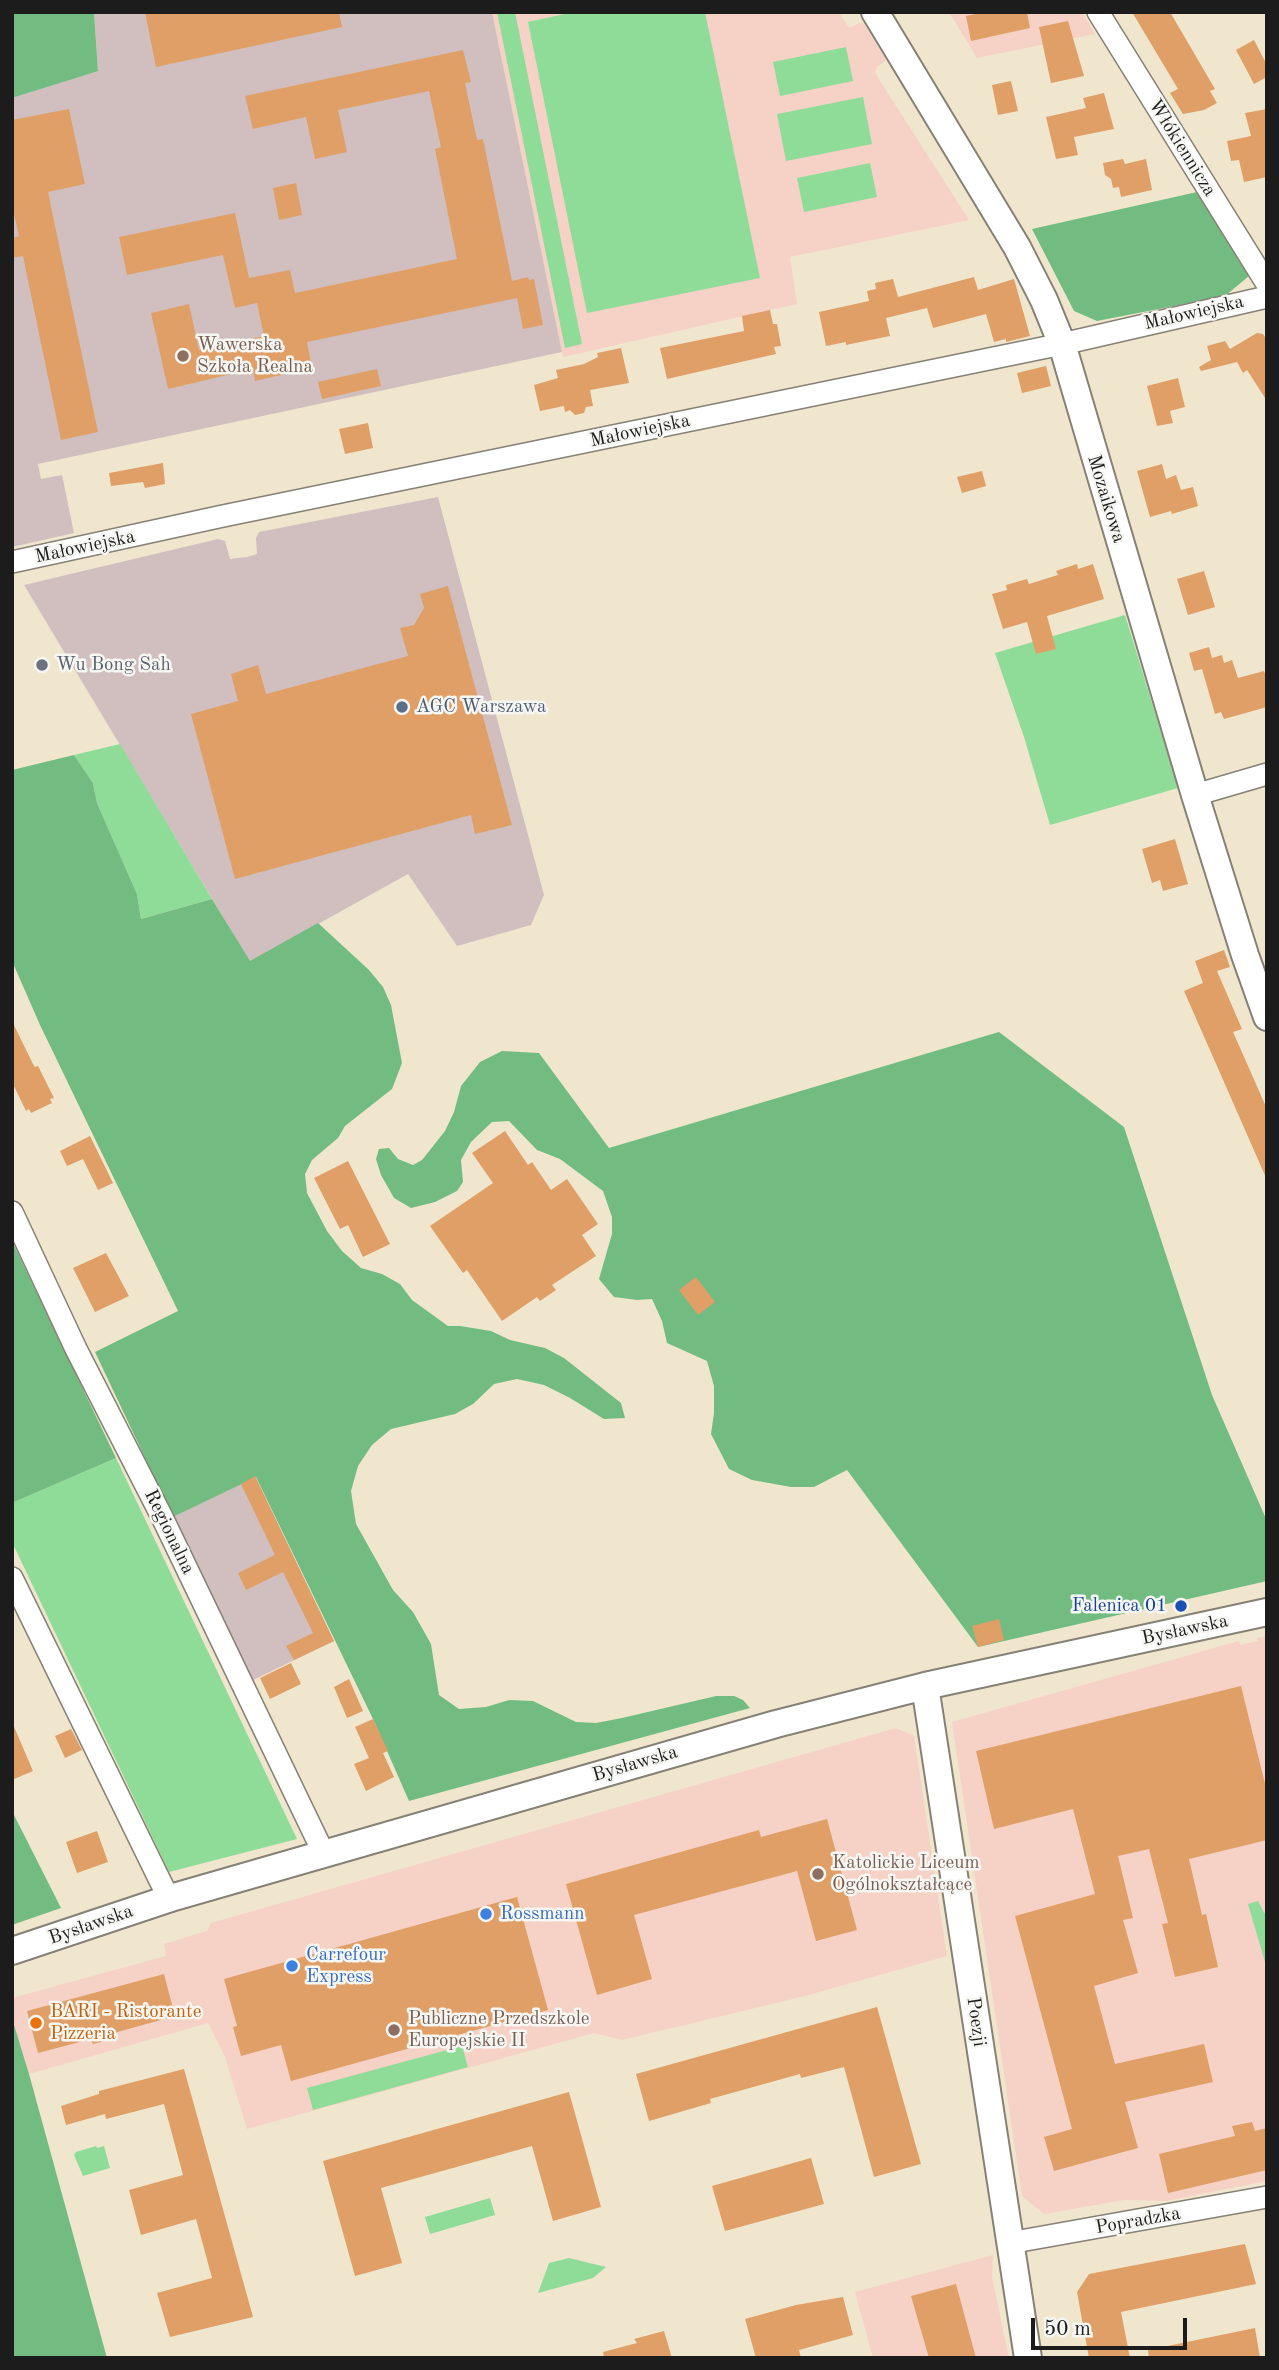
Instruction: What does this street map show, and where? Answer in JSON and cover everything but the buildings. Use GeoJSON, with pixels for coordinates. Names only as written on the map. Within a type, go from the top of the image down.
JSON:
{"type":"FeatureCollection","features":[{"type":"Feature","properties":{"kind":"street","name":"Mozaikowa"},"geometry":{"type":"LineString","coordinates":[[875,12],[1017,247],[1044,300],[1062,344],[1195,795],[1267,1017]]}},
{"type":"Feature","properties":{"kind":"street","name":"Włókiennicza"},"geometry":{"type":"LineString","coordinates":[[1098,12],[1267,284]]}},
{"type":"Feature","properties":{"kind":"street","name":"Małowiejska"},"geometry":{"type":"LineString","coordinates":[[12,562],[223,516],[1062,344],[1267,297]]}},
{"type":"Feature","properties":{"kind":"street"},"geometry":{"type":"LineString","coordinates":[[1195,795],[1267,775]]}},
{"type":"Feature","properties":{"kind":"street","name":"Regionalna"},"geometry":{"type":"LineString","coordinates":[[12,1212],[76,1349],[162,1517],[324,1854]]}},
{"type":"Feature","properties":{"kind":"street"},"geometry":{"type":"LineString","coordinates":[[12,1578],[169,1899]]}},
{"type":"Feature","properties":{"kind":"street","name":"Bysławska"},"geometry":{"type":"LineString","coordinates":[[12,1951],[169,1899],[776,1724],[925,1686],[1267,1612]]}},
{"type":"Feature","properties":{"kind":"street","name":"Poezji"},"geometry":{"type":"LineString","coordinates":[[925,1686],[1028,2358]]}},
{"type":"Feature","properties":{"kind":"street","name":"Popradzka"},"geometry":{"type":"LineString","coordinates":[[1009,2243],[1267,2197]]}},
{"type":"Feature","properties":{"kind":"shaded area"},"geometry":{"type":"Polygon","coordinates":[[[94,12],[492,12],[562,352],[38,464],[41,479],[62,475],[74,533],[12,547],[12,98],[98,70],[94,12]]]}},
{"type":"Feature","properties":{"kind":"shaded area"},"geometry":{"type":"Polygon","coordinates":[[[492,12],[839,12],[849,28],[864,24],[886,60],[877,67],[875,73],[969,220],[790,257],[797,304],[563,357],[492,12]]]}},
{"type":"Feature","properties":{"kind":"shaded area"},"geometry":{"type":"Polygon","coordinates":[[[949,12],[1082,12],[1095,34],[977,58],[949,12]]]}},
{"type":"Feature","properties":{"kind":"shaded area"},"geometry":{"type":"Polygon","coordinates":[[[438,497],[544,895],[531,925],[457,946],[408,874],[250,962],[24,585],[218,539],[225,541],[230,559],[247,557],[257,554],[256,538],[259,532],[438,497]]]}},
{"type":"Feature","properties":{"kind":"shaded area"},"geometry":{"type":"Polygon","coordinates":[[[255,1476],[334,1641],[253,1680],[173,1517],[255,1476]]]}},
{"type":"Feature","properties":{"kind":"shaded area"},"geometry":{"type":"Polygon","coordinates":[[[1267,1636],[1267,2181],[1166,2201],[1124,2200],[1044,2214],[1022,2196],[952,1722],[1239,1641],[1240,1645],[1267,1636]]]}},
{"type":"Feature","properties":{"kind":"shaded area"},"geometry":{"type":"Polygon","coordinates":[[[896,1728],[914,1736],[947,1956],[805,1996],[622,2040],[594,2033],[247,2129],[225,2057],[208,2023],[29,2074],[12,2018],[12,1998],[166,1956],[164,1944],[207,1931],[211,1923],[896,1728]]]}},
{"type":"Feature","properties":{"kind":"shaded area"},"geometry":{"type":"Polygon","coordinates":[[[993,2255],[992,2277],[1009,2358],[873,2358],[855,2292],[993,2255]]]}},
{"type":"Feature","properties":{"kind":"green space"},"geometry":{"type":"Polygon","coordinates":[[[12,12],[94,12],[98,71],[12,98],[12,12]]]}},
{"type":"Feature","properties":{"kind":"green space"},"geometry":{"type":"Polygon","coordinates":[[[497,12],[515,12],[582,344],[565,348],[497,12]]]}},
{"type":"Feature","properties":{"kind":"green space"},"geometry":{"type":"Polygon","coordinates":[[[574,12],[705,12],[760,278],[587,313],[528,22],[574,12]]]}},
{"type":"Feature","properties":{"kind":"green space"},"geometry":{"type":"Polygon","coordinates":[[[846,47],[853,81],[780,96],[773,62],[846,47]]]}},
{"type":"Feature","properties":{"kind":"green space"},"geometry":{"type":"Polygon","coordinates":[[[863,97],[872,144],[786,161],[777,114],[863,97]]]}},
{"type":"Feature","properties":{"kind":"green space"},"geometry":{"type":"Polygon","coordinates":[[[870,163],[877,197],[804,212],[797,178],[870,163]]]}},
{"type":"Feature","properties":{"kind":"green space"},"geometry":{"type":"Polygon","coordinates":[[[1197,192],[1249,276],[1225,296],[1097,321],[1074,311],[1032,229],[1197,192]]]}},
{"type":"Feature","properties":{"kind":"green space"},"geometry":{"type":"Polygon","coordinates":[[[1125,615],[1178,788],[1050,825],[995,653],[1125,615]]]}},
{"type":"Feature","properties":{"kind":"green space"},"geometry":{"type":"Polygon","coordinates":[[[120,744],[212,899],[141,919],[137,894],[97,803],[93,783],[74,755],[120,744]]]}},
{"type":"Feature","properties":{"kind":"green space"},"geometry":{"type":"Polygon","coordinates":[[[74,755],[93,783],[97,803],[137,894],[141,919],[212,899],[250,961],[318,923],[369,970],[383,987],[391,1005],[402,1063],[392,1089],[345,1126],[338,1138],[312,1160],[305,1174],[307,1193],[327,1231],[342,1251],[361,1268],[382,1274],[400,1284],[412,1300],[448,1326],[491,1331],[510,1340],[545,1348],[564,1358],[621,1403],[625,1418],[604,1419],[544,1385],[517,1379],[494,1384],[473,1404],[455,1414],[391,1429],[372,1445],[358,1466],[351,1491],[356,1524],[393,1590],[413,1612],[431,1644],[439,1695],[459,1709],[486,1707],[509,1700],[533,1701],[576,1722],[596,1723],[716,1696],[734,1696],[743,1700],[750,1708],[409,1801],[373,1719],[256,1477],[173,1517],[95,1352],[178,1311],[40,1025],[12,961],[12,770],[74,755]]]}},
{"type":"Feature","properties":{"kind":"green space"},"geometry":{"type":"Polygon","coordinates":[[[999,1032],[1124,1127],[1212,1395],[1267,1521],[1267,1581],[978,1647],[847,1470],[814,1487],[791,1487],[752,1480],[729,1469],[711,1434],[714,1386],[707,1361],[667,1343],[662,1321],[652,1299],[614,1297],[599,1279],[612,1234],[612,1217],[603,1191],[560,1159],[537,1150],[509,1121],[492,1122],[471,1142],[461,1160],[463,1182],[457,1191],[435,1202],[411,1208],[394,1198],[381,1175],[376,1159],[379,1149],[389,1148],[398,1159],[413,1165],[422,1160],[445,1131],[454,1112],[461,1086],[480,1062],[502,1051],[539,1053],[609,1148],[999,1032]]]}},
{"type":"Feature","properties":{"kind":"green space"},"geometry":{"type":"Polygon","coordinates":[[[12,1241],[116,1458],[12,1503],[12,1241]]]}},
{"type":"Feature","properties":{"kind":"green space"},"geometry":{"type":"Polygon","coordinates":[[[116,1458],[297,1839],[169,1872],[12,1542],[12,1503],[116,1458]]]}},
{"type":"Feature","properties":{"kind":"green space"},"geometry":{"type":"Polygon","coordinates":[[[12,1811],[61,1908],[12,1925],[12,1811]]]}},
{"type":"Feature","properties":{"kind":"green space"},"geometry":{"type":"Polygon","coordinates":[[[1258,1901],[1267,1918],[1267,1969],[1248,1904],[1258,1901]]]}},
{"type":"Feature","properties":{"kind":"green space"},"geometry":{"type":"Polygon","coordinates":[[[12,2018],[29,2074],[107,2358],[12,2358],[12,2018]]]}},
{"type":"Feature","properties":{"kind":"green space"},"geometry":{"type":"Polygon","coordinates":[[[462,2046],[468,2067],[313,2110],[307,2088],[462,2046]]]}},
{"type":"Feature","properties":{"kind":"green space"},"geometry":{"type":"Polygon","coordinates":[[[96,2146],[104,2146],[110,2168],[83,2176],[74,2155],[96,2146]]]}},
{"type":"Feature","properties":{"kind":"green space"},"geometry":{"type":"Polygon","coordinates":[[[490,2198],[495,2215],[430,2234],[425,2217],[490,2198]]]}},
{"type":"Feature","properties":{"kind":"green space"},"geometry":{"type":"Polygon","coordinates":[[[569,2258],[606,2267],[593,2278],[538,2293],[549,2263],[569,2258]]]}},
{"type":"Feature","properties":{"kind":"place","name":"Wawerska Szkoła Realna"},"geometry":{"type":"Point","coordinates":[183,356]}},
{"type":"Feature","properties":{"kind":"place","name":"Wu Bong Sah"},"geometry":{"type":"Point","coordinates":[42,665]}},
{"type":"Feature","properties":{"kind":"place","name":"AGC Warszawa"},"geometry":{"type":"Point","coordinates":[402,707]}},
{"type":"Feature","properties":{"kind":"place","name":"Falenica 01"},"geometry":{"type":"Point","coordinates":[1181,1606]}},
{"type":"Feature","properties":{"kind":"place","name":"Katolickie Liceum Ogólnokształcące"},"geometry":{"type":"Point","coordinates":[818,1874]}},
{"type":"Feature","properties":{"kind":"place","name":"Rossmann"},"geometry":{"type":"Point","coordinates":[486,1914]}},
{"type":"Feature","properties":{"kind":"place","name":"Carrefour Express"},"geometry":{"type":"Point","coordinates":[292,1966]}},
{"type":"Feature","properties":{"kind":"place","name":"BARI - Ristorante Pizzeria"},"geometry":{"type":"Point","coordinates":[36,2023]}},
{"type":"Feature","properties":{"kind":"place","name":"Publiczne Przedszkole Europejskie II"},"geometry":{"type":"Point","coordinates":[394,2030]}}]}
